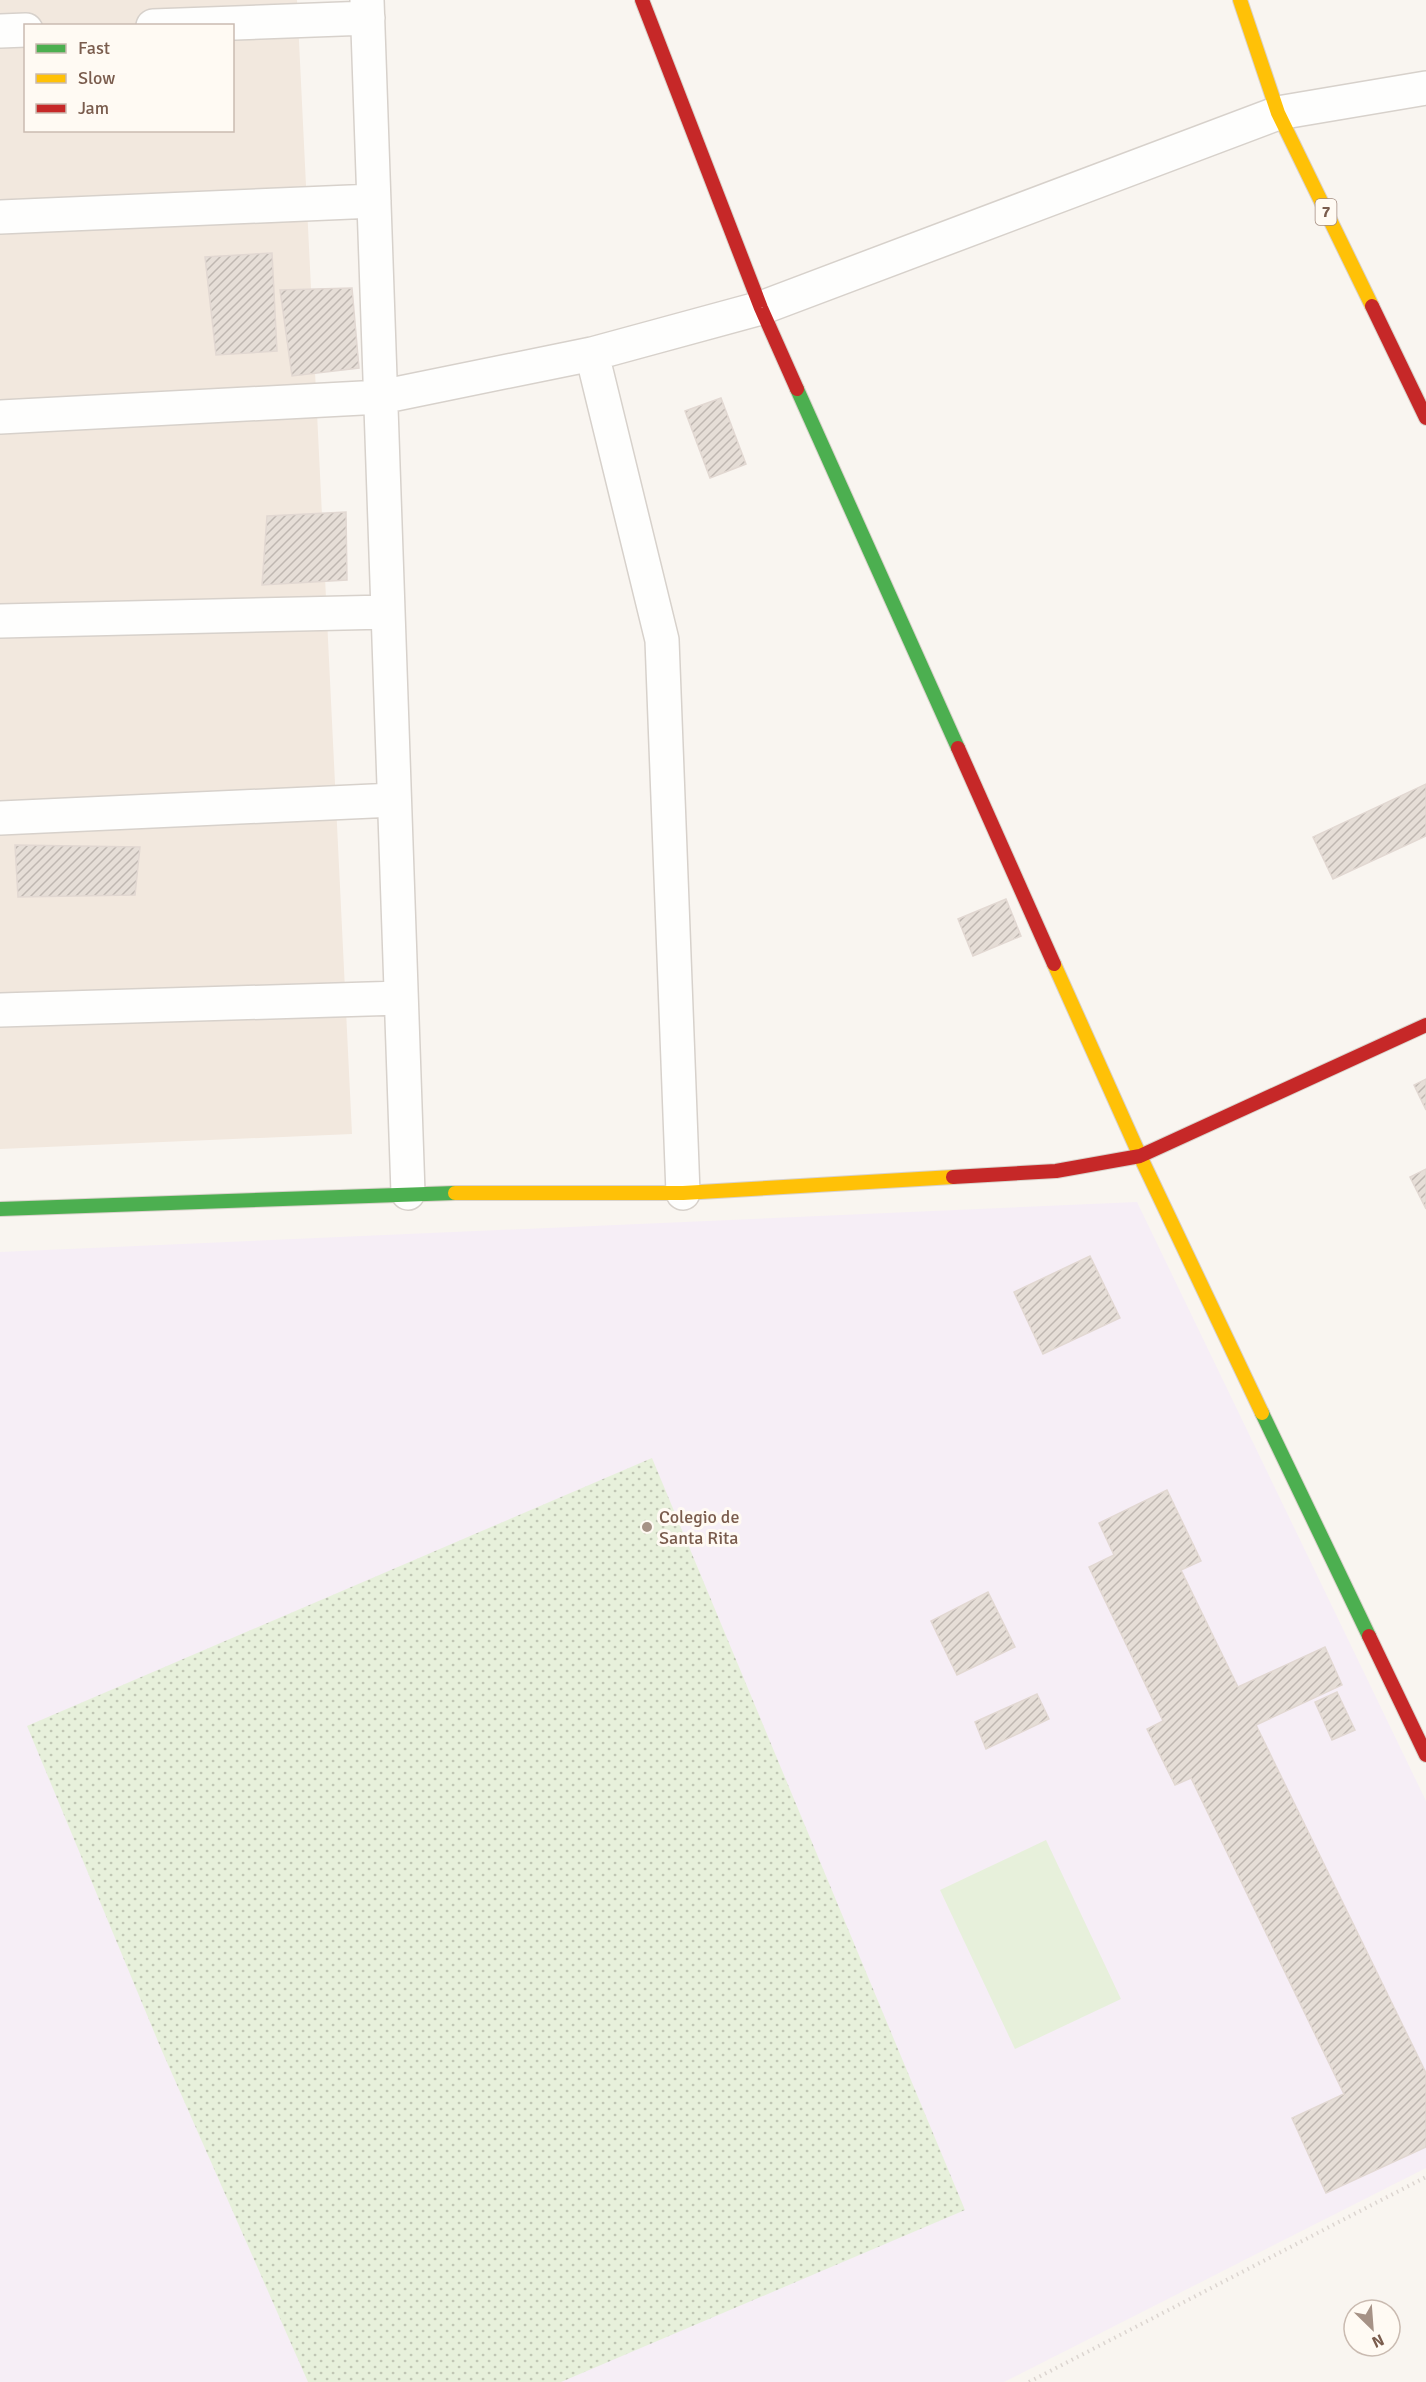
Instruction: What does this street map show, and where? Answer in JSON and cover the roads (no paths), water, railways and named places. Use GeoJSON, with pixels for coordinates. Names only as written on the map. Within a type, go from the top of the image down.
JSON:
{"type":"FeatureCollection","features":[{"type":"Feature","properties":{"kind":"main road"},"geometry":{"type":"LineString","coordinates":[[642,0],[761,308],[1140,1156],[1426,1755]]}},
{"type":"Feature","properties":{"kind":"main road","name":"7"},"geometry":{"type":"LineString","coordinates":[[1240,0],[1278,113],[1426,418]]}},
{"type":"Feature","properties":{"kind":"main road"},"geometry":{"type":"LineString","coordinates":[[0,1209],[408,1193],[683,1193],[1056,1172],[1140,1156],[1426,1026]]}},
{"type":"Feature","properties":{"kind":"street"},"geometry":{"type":"LineString","coordinates":[[178,24],[368,9],[408,1193]]}},
{"type":"Feature","properties":{"kind":"street"},"geometry":{"type":"LineString","coordinates":[[0,31],[24,30]]}},
{"type":"Feature","properties":{"kind":"street"},"geometry":{"type":"LineString","coordinates":[[0,417],[381,397],[592,354],[761,308],[1278,113],[1426,88]]}},
{"type":"Feature","properties":{"kind":"street"},"geometry":{"type":"LineString","coordinates":[[0,217],[374,201]]}},
{"type":"Feature","properties":{"kind":"street"},"geometry":{"type":"LineString","coordinates":[[592,354],[662,640],[683,1193]]}},
{"type":"Feature","properties":{"kind":"street"},"geometry":{"type":"LineString","coordinates":[[0,621],[388,612]]}},
{"type":"Feature","properties":{"kind":"street"},"geometry":{"type":"LineString","coordinates":[[0,818],[394,800]]}},
{"type":"Feature","properties":{"kind":"street"},"geometry":{"type":"LineString","coordinates":[[0,1010],[401,998]]}},
{"type":"Feature","properties":{"kind":"place","name":"Colegio de Santa Rita"},"geometry":{"type":"Point","coordinates":[647,1527]}}]}
